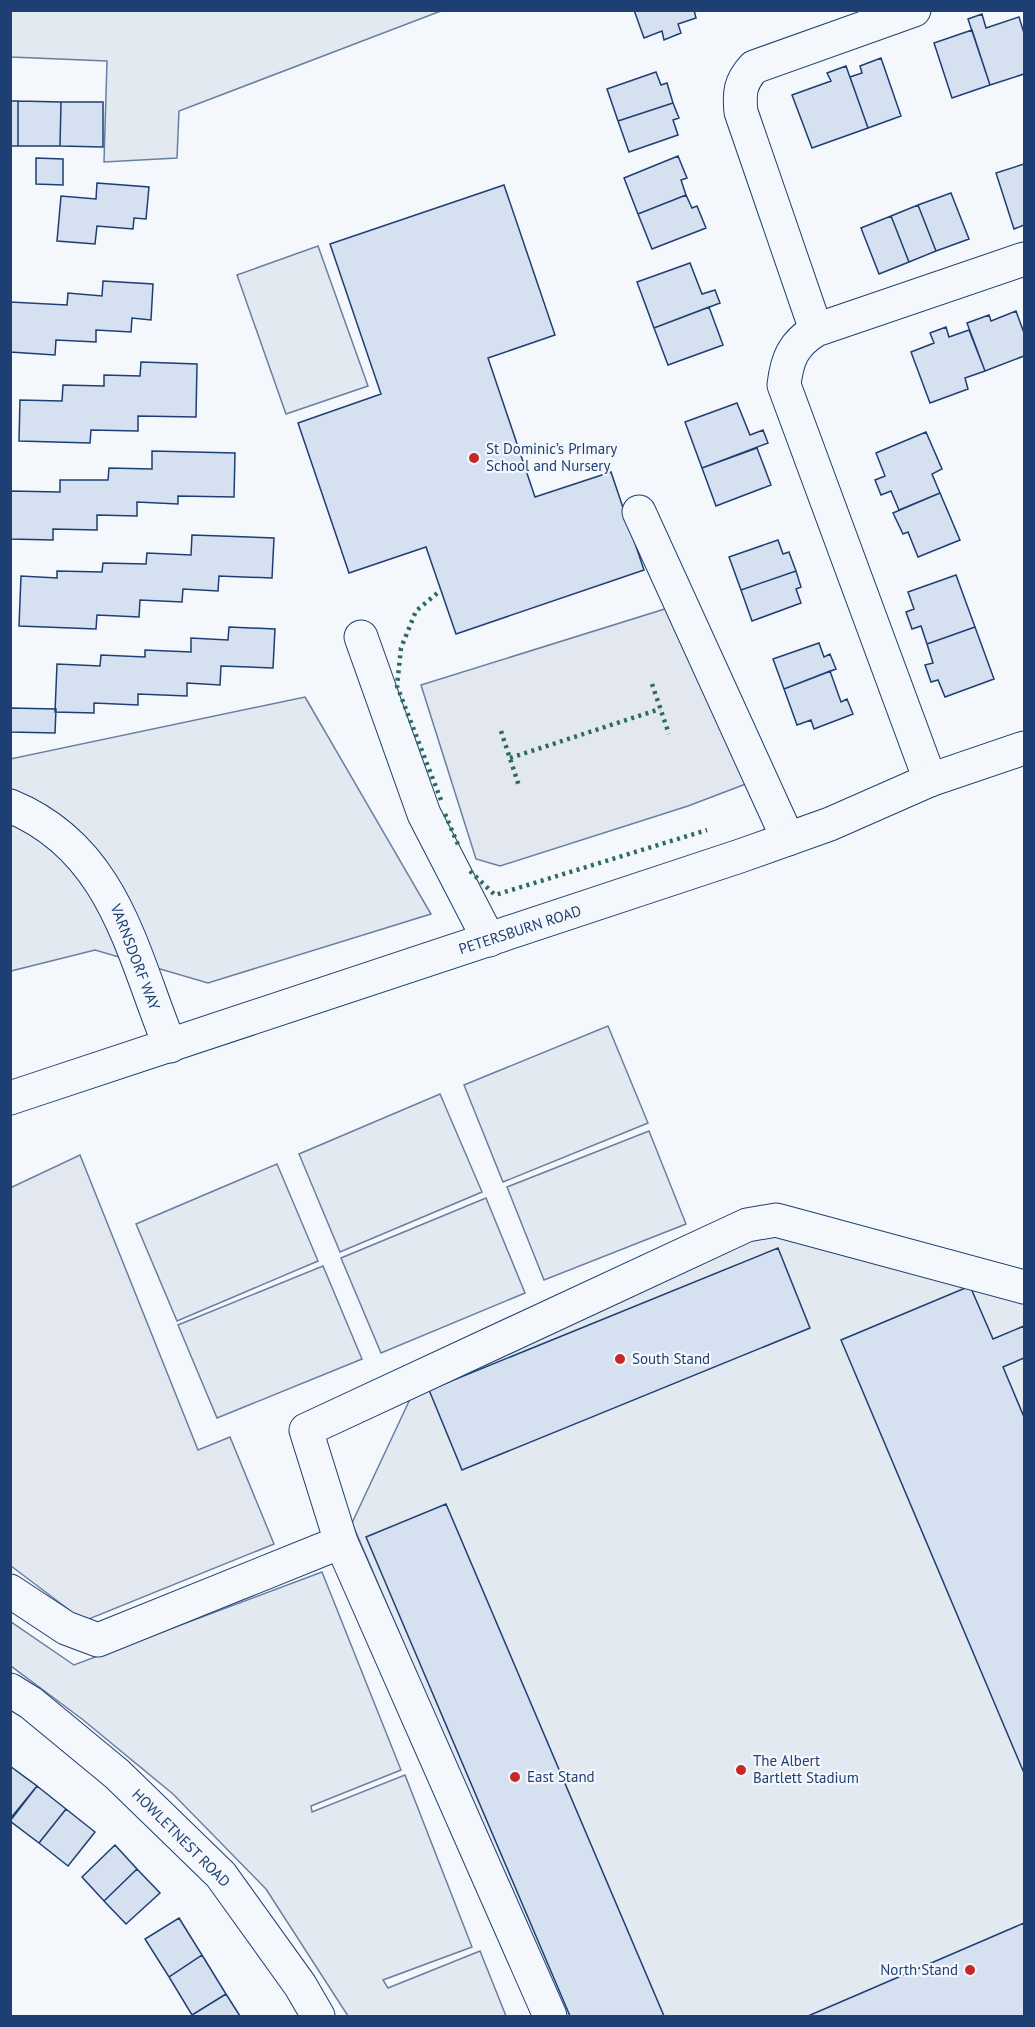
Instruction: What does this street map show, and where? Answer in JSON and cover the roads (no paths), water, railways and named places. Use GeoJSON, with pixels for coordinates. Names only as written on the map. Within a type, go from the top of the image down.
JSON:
{"type":"FeatureCollection","features":[{"type":"Feature","properties":{"kind":"street"},"geometry":{"type":"LineString","coordinates":[[816,330],[741,112],[739,93],[744,77],[754,67],[914,10]]}},
{"type":"Feature","properties":{"kind":"street"},"geometry":{"type":"LineString","coordinates":[[930,780],[784,385],[790,353],[801,339],[816,330],[1024,259]]}},
{"type":"Feature","properties":{"kind":"street"},"geometry":{"type":"LineString","coordinates":[[639,512],[788,839]]}},
{"type":"Feature","properties":{"kind":"street"},"geometry":{"type":"LineString","coordinates":[[361,637],[424,814],[489,940]]}},
{"type":"Feature","properties":{"kind":"street","name":"PETERSBURN ROAD"},"geometry":{"type":"LineString","coordinates":[[10,1098],[788,839],[930,780],[1024,748]]}},
{"type":"Feature","properties":{"kind":"street","name":"VARNSDORF WAY"},"geometry":{"type":"LineString","coordinates":[[10,806],[38,819],[64,839],[114,901],[143,971],[170,1046]]}},
{"type":"Feature","properties":{"kind":"street"},"geometry":{"type":"LineString","coordinates":[[550,2016],[341,1542],[306,1430],[747,1225],[776,1220],[1024,1287]]}},
{"type":"Feature","properties":{"kind":"street"},"geometry":{"type":"LineString","coordinates":[[10,1591],[66,1628],[98,1640],[341,1542]]}},
{"type":"Feature","properties":{"kind":"street","name":"HOWLETNEST ROAD"},"geometry":{"type":"LineString","coordinates":[[10,1690],[31,1703],[117,1774],[221,1875],[300,1985],[318,2016]]}},
{"type":"Feature","properties":{"kind":"place","name":"St Dominic’s PrImary School and Nursery"},"geometry":{"type":"Point","coordinates":[474,458]}},
{"type":"Feature","properties":{"kind":"place","name":"South Stand"},"geometry":{"type":"Point","coordinates":[620,1359]}},
{"type":"Feature","properties":{"kind":"place","name":"The Albert Bartlett Stadium"},"geometry":{"type":"Point","coordinates":[741,1770]}},
{"type":"Feature","properties":{"kind":"place","name":"East Stand"},"geometry":{"type":"Point","coordinates":[515,1777]}},
{"type":"Feature","properties":{"kind":"place","name":"North Stand"},"geometry":{"type":"Point","coordinates":[970,1970]}}]}
